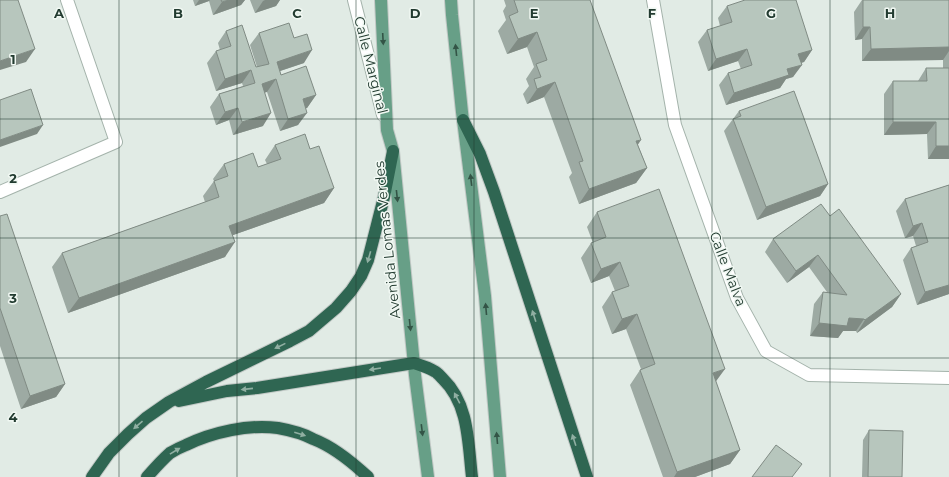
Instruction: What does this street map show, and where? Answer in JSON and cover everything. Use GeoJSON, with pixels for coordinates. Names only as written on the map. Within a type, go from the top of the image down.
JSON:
{"type":"FeatureCollection","features":[{"type":"Feature","properties":{"kind":"highway"},"geometry":{"type":"LineString","coordinates":[[463,120],[480,154],[494,192],[586,477]]}},
{"type":"Feature","properties":{"kind":"highway"},"geometry":{"type":"LineString","coordinates":[[92,477],[109,453],[146,418],[170,402],[206,382],[290,341],[309,330],[336,308],[351,291],[361,276],[368,260],[384,197],[393,151]]}},
{"type":"Feature","properties":{"kind":"highway"},"geometry":{"type":"LineString","coordinates":[[170,402],[227,391],[256,388],[414,363],[435,371],[448,384],[458,399],[463,411],[466,427],[472,477]]}},
{"type":"Feature","properties":{"kind":"highway"},"geometry":{"type":"LineString","coordinates":[[147,477],[172,452],[200,438],[223,431],[258,427],[279,428],[314,439],[348,459],[368,477]]}},
{"type":"Feature","properties":{"kind":"main road","name":"Avenida Lomas Verdes"},"geometry":{"type":"LineString","coordinates":[[381,0],[387,130],[393,151],[414,363],[428,477]]}},
{"type":"Feature","properties":{"kind":"main road"},"geometry":{"type":"LineString","coordinates":[[451,0],[463,120],[486,296],[500,477]]}},
{"type":"Feature","properties":{"kind":"street"},"geometry":{"type":"LineString","coordinates":[[0,192],[116,142],[67,0]]}},
{"type":"Feature","properties":{"kind":"street","name":"Calle Marginal"},"geometry":{"type":"LineString","coordinates":[[354,0],[387,130]]}},
{"type":"Feature","properties":{"kind":"street","name":"Calle Malva"},"geometry":{"type":"LineString","coordinates":[[653,0],[675,125],[737,298],[766,351],[809,375],[949,378]]}},
{"type":"Feature","properties":{"kind":"building"},"geometry":{"type":"Polygon","coordinates":[[[0,0],[18,0],[35,49],[0,61],[0,0]]]}},
{"type":"Feature","properties":{"kind":"building"},"geometry":{"type":"Polygon","coordinates":[[[514,0],[590,0],[641,140],[636,141],[647,168],[589,189],[579,162],[583,161],[555,82],[537,89],[534,79],[541,77],[536,64],[547,60],[537,32],[518,39],[509,16],[518,12],[514,0]]]}},
{"type":"Feature","properties":{"kind":"building"},"geometry":{"type":"Polygon","coordinates":[[[745,0],[796,0],[812,50],[798,54],[802,65],[787,69],[789,75],[734,93],[728,73],[752,65],[747,49],[716,59],[707,30],[732,22],[727,6],[745,0]]]}},
{"type":"Feature","properties":{"kind":"building"},"geometry":{"type":"Polygon","coordinates":[[[863,0],[949,0],[949,47],[871,49],[870,27],[863,27],[863,0]]]}},
{"type":"Feature","properties":{"kind":"building"},"geometry":{"type":"Polygon","coordinates":[[[289,23],[294,38],[307,34],[312,50],[277,62],[281,75],[306,66],[316,95],[303,99],[307,113],[288,119],[276,79],[262,84],[271,113],[242,122],[238,108],[225,112],[219,94],[255,83],[251,70],[225,79],[216,51],[231,46],[226,31],[242,25],[256,67],[269,64],[259,33],[289,23]]]}},
{"type":"Feature","properties":{"kind":"building"},"geometry":{"type":"Polygon","coordinates":[[[926,68],[949,68],[949,146],[936,146],[936,122],[893,122],[893,81],[927,81],[926,68]]]}},
{"type":"Feature","properties":{"kind":"building"},"geometry":{"type":"Polygon","coordinates":[[[31,89],[43,125],[0,140],[0,100],[31,89]]]}},
{"type":"Feature","properties":{"kind":"building"},"geometry":{"type":"Polygon","coordinates":[[[794,91],[828,184],[766,207],[733,119],[741,116],[739,111],[794,91]]]}},
{"type":"Feature","properties":{"kind":"building"},"geometry":{"type":"Polygon","coordinates":[[[305,134],[310,149],[319,146],[334,188],[229,226],[235,242],[79,298],[62,253],[219,197],[214,181],[228,176],[224,164],[253,153],[258,167],[281,159],[275,145],[305,134]]]}},
{"type":"Feature","properties":{"kind":"building"},"geometry":{"type":"Polygon","coordinates":[[[949,185],[949,285],[925,292],[911,248],[928,242],[922,223],[913,226],[905,199],[949,185]]]}},
{"type":"Feature","properties":{"kind":"building"},"geometry":{"type":"Polygon","coordinates":[[[659,189],[725,369],[713,373],[740,450],[677,472],[640,370],[655,364],[637,314],[622,319],[612,292],[629,286],[620,262],[601,269],[591,243],[606,237],[597,212],[659,189]]]}},
{"type":"Feature","properties":{"kind":"building"},"geometry":{"type":"Polygon","coordinates":[[[821,204],[830,216],[839,209],[901,294],[865,320],[849,318],[847,326],[819,323],[823,292],[847,295],[818,255],[796,271],[773,239],[821,204]]]}},
{"type":"Feature","properties":{"kind":"building"},"geometry":{"type":"Polygon","coordinates":[[[7,214],[65,384],[30,396],[0,308],[0,216],[7,214]]]}},
{"type":"Feature","properties":{"kind":"building"},"geometry":{"type":"Polygon","coordinates":[[[869,430],[903,431],[902,477],[868,477],[869,430]]]}},
{"type":"Feature","properties":{"kind":"building"},"geometry":{"type":"Polygon","coordinates":[[[776,445],[802,464],[792,477],[752,477],[776,445]]]}}]}
